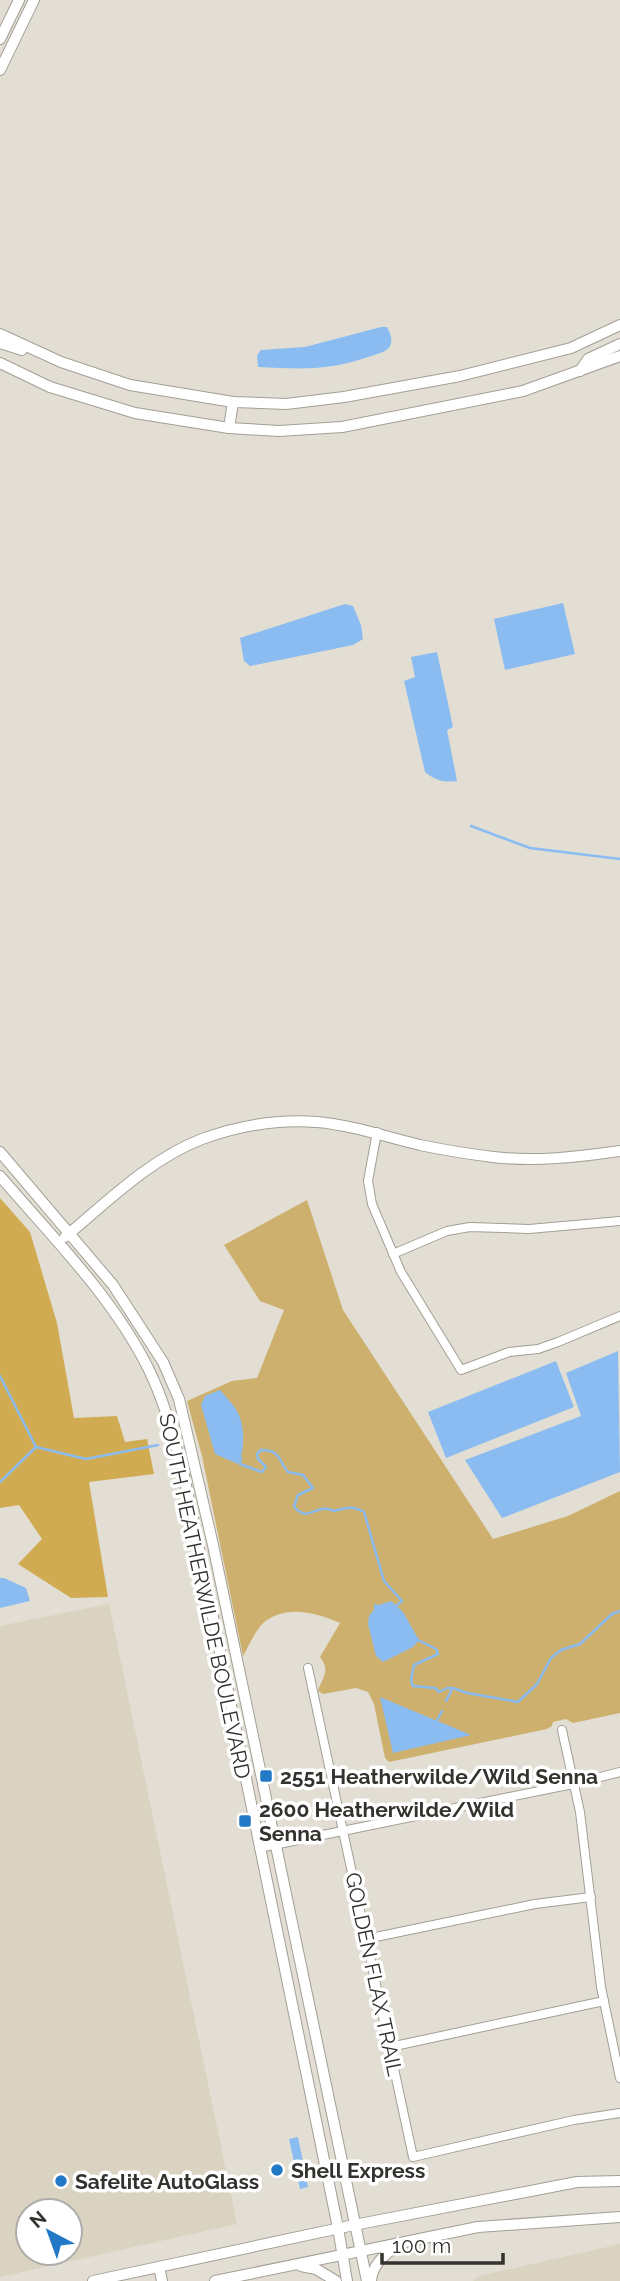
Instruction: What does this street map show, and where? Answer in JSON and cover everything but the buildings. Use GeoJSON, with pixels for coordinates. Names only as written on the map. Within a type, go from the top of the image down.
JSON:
{"type":"FeatureCollection","features":[{"type":"Feature","properties":{"kind":"main road"},"geometry":{"type":"LineString","coordinates":[[0,39],[19,0]]}},
{"type":"Feature","properties":{"kind":"main road"},"geometry":{"type":"LineString","coordinates":[[0,70],[34,0]]}},
{"type":"Feature","properties":{"kind":"main road"},"geometry":{"type":"LineString","coordinates":[[0,343],[130,384],[233,402],[286,404],[344,397],[460,376],[571,348],[620,325]]}},
{"type":"Feature","properties":{"kind":"main road"},"geometry":{"type":"LineString","coordinates":[[0,334],[61,362]]}},
{"type":"Feature","properties":{"kind":"main road"},"geometry":{"type":"LineString","coordinates":[[580,372],[587,359],[620,344]]}},
{"type":"Feature","properties":{"kind":"main road"},"geometry":{"type":"LineString","coordinates":[[0,363],[50,387],[135,413],[229,428],[279,431],[342,427],[523,391],[620,356]]}},
{"type":"Feature","properties":{"kind":"main road"},"geometry":{"type":"LineString","coordinates":[[229,428],[233,402]]}},
{"type":"Feature","properties":{"kind":"main road"},"geometry":{"type":"LineString","coordinates":[[57,1244],[151,1167],[201,1140],[244,1127],[317,1122],[377,1132],[420,1145],[496,1157],[570,1158],[620,1151]]}},
{"type":"Feature","properties":{"kind":"main road","name":"SOUTH HEATHERWILDE BOULEVARD"},"geometry":{"type":"LineString","coordinates":[[0,1152],[113,1285],[163,1362],[178,1399],[214,1545],[354,2225],[369,2281]]}},
{"type":"Feature","properties":{"kind":"main road","name":"SOUTH HEATHERWILDE BOULEVARD"},"geometry":{"type":"LineString","coordinates":[[0,1176],[101,1294],[132,1339],[164,1403],[184,1476],[347,2281]]}},
{"type":"Feature","properties":{"kind":"main road"},"geometry":{"type":"LineString","coordinates":[[197,1548],[214,1545]]}},
{"type":"Feature","properties":{"kind":"main road"},"geometry":{"type":"LineString","coordinates":[[93,2281],[338,2228],[577,2182],[620,2181]]}},
{"type":"Feature","properties":{"kind":"main road"},"geometry":{"type":"LineString","coordinates":[[215,2281],[478,2227],[620,2217]]}},
{"type":"Feature","properties":{"kind":"main road"},"geometry":{"type":"LineString","coordinates":[[369,2281],[378,2263],[400,2244]]}},
{"type":"Feature","properties":{"kind":"main road"},"geometry":{"type":"LineString","coordinates":[[295,2264],[316,2269],[336,2281]]}},
{"type":"Feature","properties":{"kind":"main road"},"geometry":{"type":"LineString","coordinates":[[159,2267],[162,2281]]}},
{"type":"Feature","properties":{"kind":"street"},"geometry":{"type":"LineString","coordinates":[[377,1132],[368,1181],[372,1204],[411,1290],[461,1370],[509,1352],[538,1349],[620,1316]]}},
{"type":"Feature","properties":{"kind":"street"},"geometry":{"type":"LineString","coordinates":[[393,1254],[447,1231],[470,1227],[529,1229],[620,1221]]}},
{"type":"Feature","properties":{"kind":"street","name":"GOLDEN FLAX TRAIL"},"geometry":{"type":"LineString","coordinates":[[308,1668],[413,2157],[560,2123],[620,2113]]}},
{"type":"Feature","properties":{"kind":"street"},"geometry":{"type":"LineString","coordinates":[[562,1730],[580,1812],[604,2001],[620,2078]]}},
{"type":"Feature","properties":{"kind":"street"},"geometry":{"type":"LineString","coordinates":[[259,1848],[620,1772]]}},
{"type":"Feature","properties":{"kind":"street"},"geometry":{"type":"LineString","coordinates":[[366,1939],[536,1903],[591,1897]]}},
{"type":"Feature","properties":{"kind":"street"},"geometry":{"type":"LineString","coordinates":[[390,2047],[604,2001]]}},
{"type":"Feature","properties":{"kind":"shaded area"},"geometry":{"type":"Polygon","coordinates":[[[0,1198],[30,1232],[57,1323],[74,1418],[117,1416],[125,1442],[147,1439],[154,1474],[89,1482],[108,1597],[71,1598],[18,1564],[42,1539],[19,1505],[0,1508],[0,1198]]]}},
{"type":"Feature","properties":{"kind":"shaded area"},"geometry":{"type":"Polygon","coordinates":[[[307,1200],[343,1310],[493,1539],[568,1516],[620,1491],[620,1713],[573,1723],[566,1719],[553,1722],[547,1729],[389,1762],[385,1758],[374,1704],[368,1692],[356,1688],[323,1694],[318,1691],[325,1670],[320,1657],[340,1623],[304,1612],[276,1615],[260,1627],[243,1656],[202,1456],[187,1401],[232,1381],[257,1378],[284,1310],[260,1301],[224,1245],[307,1200]]]}},
{"type":"Feature","properties":{"kind":"shaded area"},"geometry":{"type":"Polygon","coordinates":[[[109,1604],[237,2224],[84,2258],[84,2197],[14,2197],[14,2267],[45,2267],[0,2277],[0,1626],[109,1604]]]}},
{"type":"Feature","properties":{"kind":"shaded area"},"geometry":{"type":"Polygon","coordinates":[[[620,2244],[620,2281],[473,2281],[479,2276],[620,2244]]]}},
{"type":"Feature","properties":{"kind":"water"},"geometry":{"type":"Polygon","coordinates":[[[387,327],[391,341],[387,349],[377,354],[325,367],[258,367],[257,355],[261,350],[305,347],[387,327]]]}},
{"type":"Feature","properties":{"kind":"water"},"geometry":{"type":"Polygon","coordinates":[[[563,603],[575,654],[505,670],[494,619],[563,603]]]}},
{"type":"Feature","properties":{"kind":"water"},"geometry":{"type":"Polygon","coordinates":[[[345,604],[353,606],[361,625],[363,639],[353,645],[250,666],[244,661],[240,638],[345,604]]]}},
{"type":"Feature","properties":{"kind":"water"},"geometry":{"type":"Polygon","coordinates":[[[437,652],[453,727],[447,730],[457,781],[440,780],[425,772],[404,681],[415,677],[411,657],[437,652]]]}},
{"type":"Feature","properties":{"kind":"water"},"geometry":{"type":"Polygon","coordinates":[[[618,1351],[620,1472],[502,1518],[465,1460],[581,1416],[566,1373],[618,1351]]]}},
{"type":"Feature","properties":{"kind":"water"},"geometry":{"type":"Polygon","coordinates":[[[556,1361],[574,1407],[446,1458],[428,1412],[556,1361]]]}},
{"type":"Feature","properties":{"kind":"water"},"geometry":{"type":"Polygon","coordinates":[[[220,1390],[236,1410],[242,1425],[243,1446],[238,1464],[215,1454],[201,1405],[205,1396],[220,1390]]]}},
{"type":"Feature","properties":{"kind":"water"},"geometry":{"type":"Polygon","coordinates":[[[0,1578],[26,1588],[30,1601],[0,1608],[0,1578]]]}},
{"type":"Feature","properties":{"kind":"water"},"geometry":{"type":"Polygon","coordinates":[[[391,1601],[403,1612],[419,1640],[413,1647],[383,1662],[376,1656],[368,1624],[369,1616],[374,1610],[374,1604],[391,1601]]]}},
{"type":"Feature","properties":{"kind":"water"},"geometry":{"type":"Polygon","coordinates":[[[380,1697],[471,1735],[393,1753],[380,1697]]]}},
{"type":"Feature","properties":{"kind":"water"},"geometry":{"type":"Polygon","coordinates":[[[298,2137],[308,2187],[300,2189],[289,2139],[298,2137]]]}},
{"type":"Feature","properties":{"kind":"waterway"},"geometry":{"type":"LineString","coordinates":[[471,826],[530,848],[620,859]]}},
{"type":"Feature","properties":{"kind":"waterway"},"geometry":{"type":"LineString","coordinates":[[0,1376],[36,1447]]}},
{"type":"Feature","properties":{"kind":"waterway"},"geometry":{"type":"LineString","coordinates":[[36,1447],[86,1459],[158,1445]]}},
{"type":"Feature","properties":{"kind":"waterway"},"geometry":{"type":"LineString","coordinates":[[0,1482],[36,1447]]}},
{"type":"Feature","properties":{"kind":"waterway"},"geometry":{"type":"LineString","coordinates":[[241,1458],[240,1464],[262,1472],[266,1467],[257,1454],[261,1450],[268,1450],[276,1454],[288,1472],[303,1475],[313,1488],[298,1495],[294,1506],[304,1514],[322,1509],[334,1511],[349,1508],[364,1512],[384,1581],[402,1601],[396,1606]]}},
{"type":"Feature","properties":{"kind":"waterway"},"geometry":{"type":"LineString","coordinates":[[416,1639],[436,1649],[438,1654],[414,1665],[411,1680],[413,1686],[435,1688],[439,1692],[453,1688],[518,1702],[537,1684],[551,1658],[561,1650],[580,1644],[612,1614],[620,1611]]}},
{"type":"Feature","properties":{"kind":"waterway"},"geometry":{"type":"LineString","coordinates":[[446,1701],[452,1689]]}},
{"type":"Feature","properties":{"kind":"waterway"},"geometry":{"type":"LineString","coordinates":[[436,1722],[442,1711]]}},
{"type":"Feature","properties":{"kind":"place","name":"2551 Heatherwilde/Wild Senna"},"geometry":{"type":"Point","coordinates":[266,1776]}},
{"type":"Feature","properties":{"kind":"place","name":"2600 Heatherwilde/Wild Senna"},"geometry":{"type":"Point","coordinates":[245,1821]}},
{"type":"Feature","properties":{"kind":"place","name":"Shell Express"},"geometry":{"type":"Point","coordinates":[277,2170]}},
{"type":"Feature","properties":{"kind":"place","name":"Safelite AutoGlass"},"geometry":{"type":"Point","coordinates":[61,2181]}}]}
